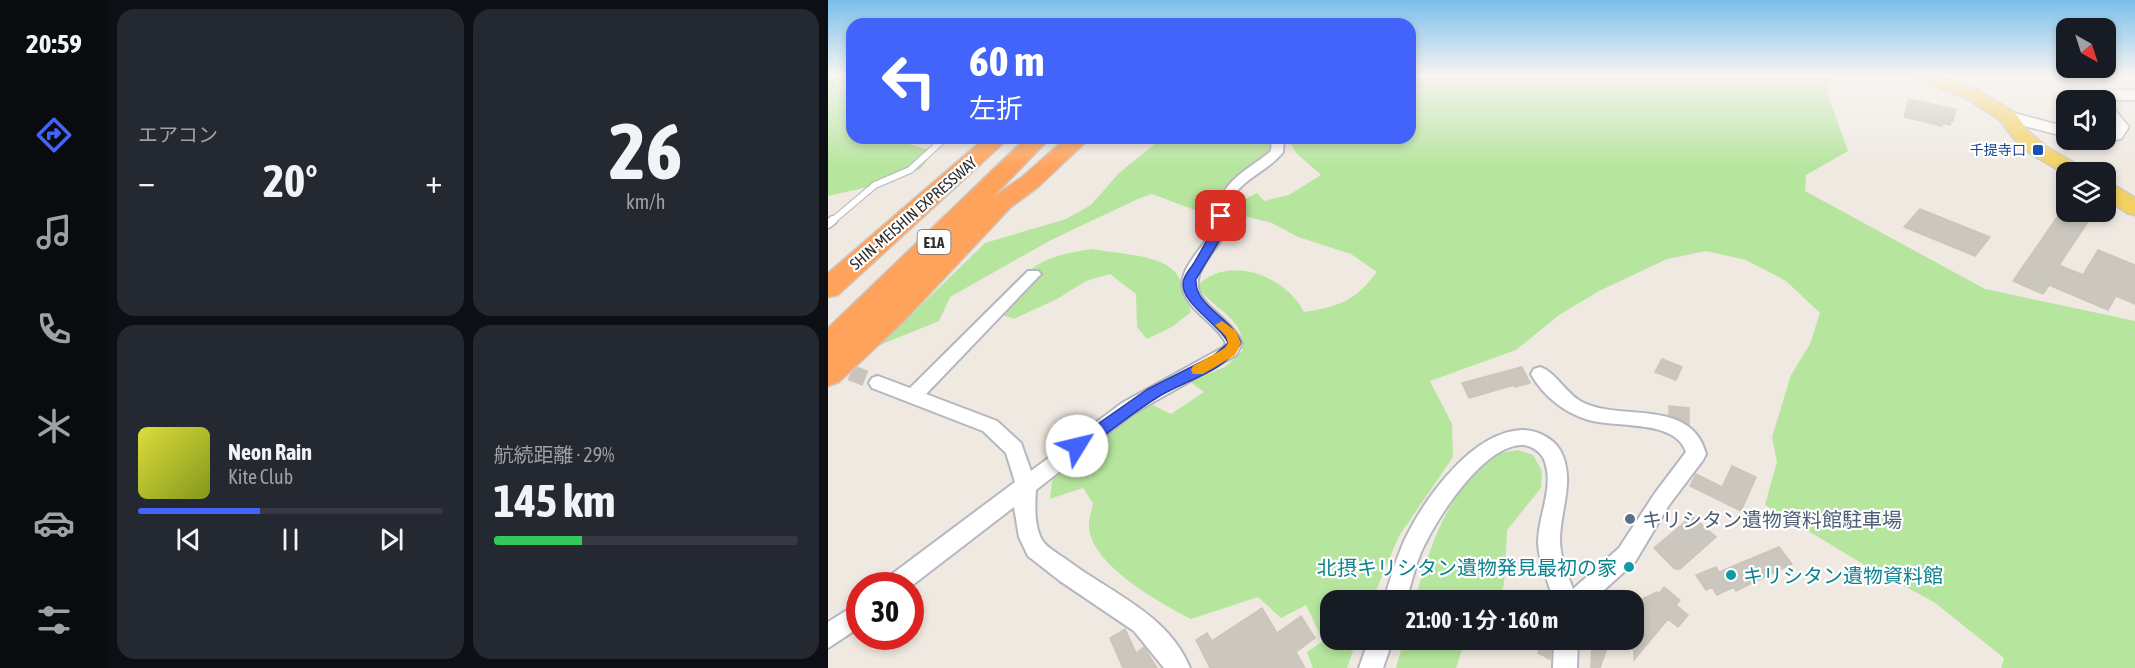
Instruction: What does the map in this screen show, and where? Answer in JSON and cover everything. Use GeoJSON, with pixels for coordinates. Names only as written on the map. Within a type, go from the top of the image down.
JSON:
{"type":"FeatureCollection","features":[{"type":"Feature","properties":{"kind":"highway"},"geometry":{"type":"LineString","coordinates":[[918,187],[959,144]]}},
{"type":"Feature","properties":{"kind":"highway"},"geometry":{"type":"LineString","coordinates":[[828,266],[967,144]]}},
{"type":"Feature","properties":{"kind":"highway","name":"SHIN-MEISHIN EXPRESSWAY"},"geometry":{"type":"LineString","coordinates":[[828,288],[991,144]]}},
{"type":"Feature","properties":{"kind":"highway","name":"SHIN-MEISHIN EXPRESSWAY"},"geometry":{"type":"LineString","coordinates":[[828,346],[1033,144]]}},
{"type":"Feature","properties":{"kind":"highway"},"geometry":{"type":"LineString","coordinates":[[828,374],[893,315],[1060,144]]}},
{"type":"Feature","properties":{"kind":"highway"},"geometry":{"type":"LineString","coordinates":[[1002,202],[1030,182],[1073,144]]}},
{"type":"Feature","properties":{"kind":"main road"},"geometry":{"type":"LineString","coordinates":[[1991,106],[2007,116],[2056,129]]}},
{"type":"Feature","properties":{"kind":"main road"},"geometry":{"type":"LineString","coordinates":[[2007,116],[2022,136],[2038,150],[2059,162]]}},
{"type":"Feature","properties":{"kind":"main road"},"geometry":{"type":"LineString","coordinates":[[2116,196],[2135,208]]}},
{"type":"Feature","properties":{"kind":"street"},"geometry":{"type":"LineString","coordinates":[[913,572],[1128,408],[1230,351],[1234,343],[1232,334],[1205,311],[1195,298],[1189,288],[1190,279],[1218,233],[1224,205],[1230,192],[1277,152],[1278,144]]}},
{"type":"Feature","properties":{"kind":"street"},"geometry":{"type":"LineString","coordinates":[[913,396],[1033,274]]}},
{"type":"Feature","properties":{"kind":"street"},"geometry":{"type":"LineString","coordinates":[[1540,374],[1573,406],[1584,411],[1622,419],[1657,421],[1683,434],[1695,448],[1696,454],[1662,499],[1627,555],[1588,590]]}},
{"type":"Feature","properties":{"kind":"street"},"geometry":{"type":"LineString","coordinates":[[878,383],[990,426],[1014,450],[1026,485],[1024,509],[1030,537],[1036,549],[1068,574],[1142,623],[1160,642],[1178,668]]}},
{"type":"Feature","properties":{"kind":"street"},"geometry":{"type":"LineString","coordinates":[[1398,590],[1414,544],[1441,501],[1465,470],[1497,443],[1516,436],[1531,438],[1546,447],[1555,461],[1556,487],[1549,544],[1562,590]]}},
{"type":"Feature","properties":{"kind":"street"},"geometry":{"type":"LineString","coordinates":[[828,636],[846,623]]}},
{"type":"Feature","properties":{"kind":"street"},"geometry":{"type":"LineString","coordinates":[[1371,668],[1377,650]]}},
{"type":"Feature","properties":{"kind":"street"},"geometry":{"type":"LineString","coordinates":[[1564,668],[1565,650]]}},
{"type":"Feature","properties":{"kind":"lane"},"geometry":{"type":"LineString","coordinates":[[828,224],[875,185],[910,170],[938,144]]}},
{"type":"Feature","properties":{"kind":"green space"},"geometry":{"type":"Polygon","coordinates":[[[828,106],[846,106],[846,144],[908,144],[934,152],[920,169],[890,182],[828,196],[828,106]]]}},
{"type":"Feature","properties":{"kind":"green space"},"geometry":{"type":"Polygon","coordinates":[[[1416,106],[1832,106],[1848,151],[1806,175],[1805,191],[1985,289],[2135,321],[2135,668],[2001,668],[2004,658],[1934,602],[1868,567],[1765,505],[1777,462],[1772,437],[1791,375],[1810,344],[1820,313],[1786,281],[1746,260],[1706,251],[1667,259],[1599,291],[1559,315],[1516,350],[1430,381],[1452,424],[1453,457],[1399,536],[1376,590],[1320,590],[1320,635],[1306,605],[1281,618],[1258,597],[1191,619],[1162,603],[1129,581],[1101,555],[1093,541],[1089,527],[1093,503],[1083,488],[1050,499],[1053,473],[1149,403],[1171,414],[1204,392],[1189,381],[1225,367],[1242,351],[1242,339],[1234,322],[1197,286],[1210,276],[1224,271],[1239,270],[1255,273],[1284,288],[1304,312],[1337,305],[1353,296],[1369,282],[1377,272],[1351,254],[1298,237],[1272,223],[1240,215],[1237,203],[1257,193],[1264,201],[1289,195],[1321,175],[1296,153],[1291,144],[1416,144],[1416,106]]]}},
{"type":"Feature","properties":{"kind":"green space"},"geometry":{"type":"Polygon","coordinates":[[[1155,144],[1272,144],[1273,146],[1260,160],[1233,179],[1210,205],[1200,212],[1152,194],[1140,198],[1051,240],[950,297],[939,321],[880,345],[985,243],[1066,219],[1091,205],[1119,173],[1155,144]]]}},
{"type":"Feature","properties":{"kind":"green space"},"geometry":{"type":"Polygon","coordinates":[[[1093,249],[1149,258],[1169,267],[1181,282],[1191,312],[1172,327],[1147,339],[1137,327],[1136,294],[1110,274],[1086,281],[1057,299],[1014,319],[997,313],[1016,284],[1035,266],[1059,256],[1093,249]]]}},
{"type":"Feature","properties":{"kind":"green space"},"geometry":{"type":"Polygon","coordinates":[[[1518,450],[1533,455],[1542,471],[1541,488],[1507,530],[1502,590],[1418,590],[1434,540],[1453,502],[1479,469],[1506,452],[1518,450]]]}},
{"type":"Feature","properties":{"kind":"green space"},"geometry":{"type":"Polygon","coordinates":[[[1320,643],[1320,650],[1353,650],[1347,668],[1313,668],[1307,652],[1320,643]]]}},
{"type":"Feature","properties":{"kind":"green space"},"geometry":{"type":"Polygon","coordinates":[[[1401,650],[1463,650],[1456,668],[1396,668],[1401,650]]]}},
{"type":"Feature","properties":{"kind":"building"},"geometry":{"type":"Polygon","coordinates":[[[1907,106],[1943,106],[1956,109],[1950,125],[1942,123],[1942,126],[1904,117],[1907,106]]]}},
{"type":"Feature","properties":{"kind":"building"},"geometry":{"type":"Polygon","coordinates":[[[1920,209],[1990,237],[1975,256],[1904,227],[1920,209]]]}},
{"type":"Feature","properties":{"kind":"building"},"geometry":{"type":"Polygon","coordinates":[[[2056,219],[2056,222],[2088,222],[2059,265],[2083,275],[2098,250],[2135,265],[2135,304],[2116,296],[2108,310],[2049,285],[2043,294],[2013,281],[2056,219]]]}},
{"type":"Feature","properties":{"kind":"building"},"geometry":{"type":"Polygon","coordinates":[[[1662,359],[1682,367],[1676,380],[1655,372],[1662,359]]]}},
{"type":"Feature","properties":{"kind":"building"},"geometry":{"type":"Polygon","coordinates":[[[1522,367],[1530,383],[1515,387],[1514,385],[1469,398],[1462,383],[1522,367]]]}},
{"type":"Feature","properties":{"kind":"building"},"geometry":{"type":"Polygon","coordinates":[[[1669,406],[1689,408],[1689,425],[1669,415],[1669,406]]]}},
{"type":"Feature","properties":{"kind":"building"},"geometry":{"type":"Polygon","coordinates":[[[1732,466],[1756,477],[1741,511],[1690,486],[1696,474],[1722,487],[1732,466]]]}},
{"type":"Feature","properties":{"kind":"building"},"geometry":{"type":"Polygon","coordinates":[[[1692,516],[1716,537],[1680,569],[1675,569],[1654,548],[1692,516]]]}},
{"type":"Feature","properties":{"kind":"building"},"geometry":{"type":"Polygon","coordinates":[[[1779,547],[1792,564],[1736,591],[1734,587],[1717,595],[1712,587],[1706,590],[1696,575],[1716,567],[1719,572],[1779,547]]]}},
{"type":"Feature","properties":{"kind":"building"},"geometry":{"type":"Polygon","coordinates":[[[1664,587],[1680,600],[1676,605],[1688,615],[1678,627],[1668,619],[1644,648],[1644,598],[1657,592],[1659,594],[1664,587]]]}},
{"type":"Feature","properties":{"kind":"building"},"geometry":{"type":"Polygon","coordinates":[[[1262,608],[1277,633],[1301,616],[1315,638],[1296,652],[1305,668],[1210,668],[1196,640],[1207,633],[1212,641],[1262,608]]]}},
{"type":"Feature","properties":{"kind":"building"},"geometry":{"type":"Polygon","coordinates":[[[1125,629],[1136,653],[1144,647],[1157,668],[1123,668],[1110,638],[1125,629]]]}},
{"type":"Feature","properties":{"kind":"building"},"geometry":{"type":"Polygon","coordinates":[[[1539,650],[1551,650],[1550,659],[1538,653],[1539,650]]]}},
{"type":"Feature","properties":{"kind":"building"},"geometry":{"type":"Polygon","coordinates":[[[1592,650],[1606,650],[1600,668],[1591,668],[1592,650]]]}},
{"type":"Feature","properties":{"kind":"building"},"geometry":{"type":"Polygon","coordinates":[[[1642,650],[1634,660],[1634,651],[1642,650]]]}},
{"type":"Feature","properties":{"kind":"tunnel"},"geometry":{"type":"LineString","coordinates":[[828,364],[878,383]]}},
{"type":"Feature","properties":{"kind":"slow traffic"},"geometry":{"type":"LineString","coordinates":[[1198,370],[1230,351],[1234,343],[1232,334],[1222,325]]}},
{"type":"Feature","properties":{"kind":"place","name":"千提寺口"},"geometry":{"type":"Point","coordinates":[2038,150]}},
{"type":"Feature","properties":{"kind":"place","name":"キリシタン遺物資料館駐車場"},"geometry":{"type":"Point","coordinates":[1630,519]}},
{"type":"Feature","properties":{"kind":"place","name":"北摂キリシタン遺物発見最初の家"},"geometry":{"type":"Point","coordinates":[1629,567]}},
{"type":"Feature","properties":{"kind":"place","name":"キリシタン遺物資料館"},"geometry":{"type":"Point","coordinates":[1731,575]}},
{"type":"Feature","properties":{"kind":"route"},"geometry":{"type":"LineString","coordinates":[[1077,446],[1128,408],[1218,360],[1230,351],[1234,343],[1232,334],[1205,311],[1189,288],[1190,279],[1202,256],[1218,233],[1221,216]]}}]}
